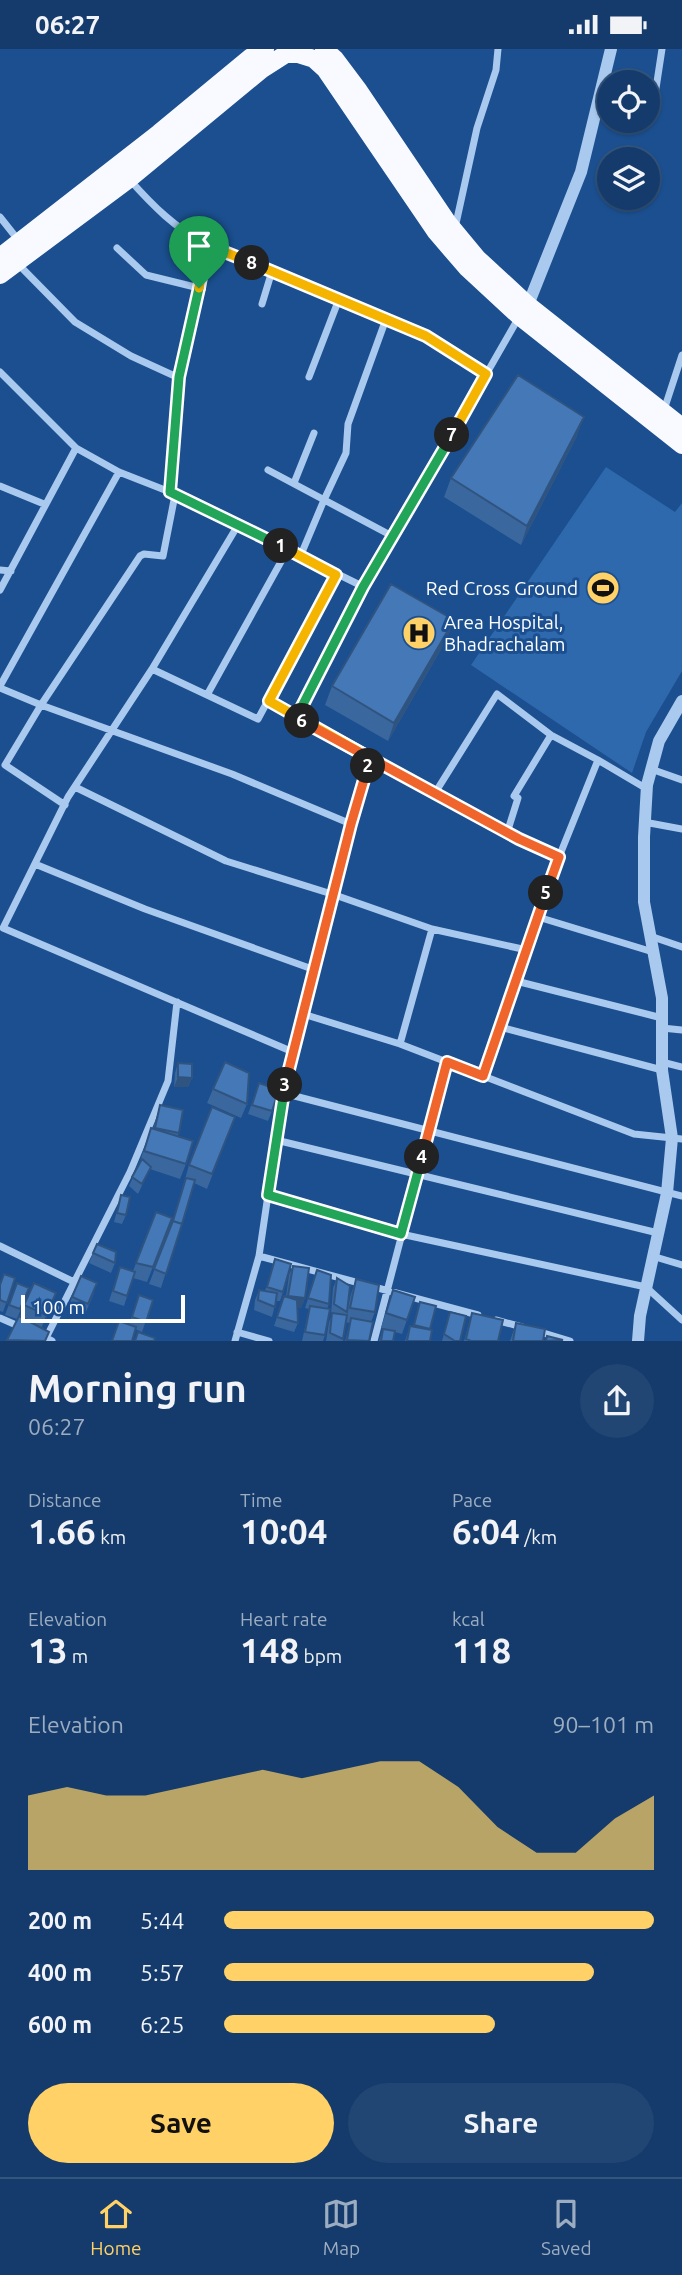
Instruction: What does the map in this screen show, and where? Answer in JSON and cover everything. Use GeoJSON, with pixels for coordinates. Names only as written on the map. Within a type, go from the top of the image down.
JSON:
{"type":"FeatureCollection","features":[{"type":"Feature","properties":{"kind":"highway"},"geometry":{"type":"LineString","coordinates":[[311,52],[347,99],[436,232],[467,268],[682,427]]}},
{"type":"Feature","properties":{"kind":"highway"},"geometry":{"type":"LineString","coordinates":[[0,275],[19,241],[255,56],[311,52],[335,59],[455,231],[524,311],[682,446]]}},
{"type":"Feature","properties":{"kind":"highway"},"geometry":{"type":"LineString","coordinates":[[8,260],[129,179],[255,56]]}},
{"type":"Feature","properties":{"kind":"street"},"geometry":{"type":"LineString","coordinates":[[455,231],[477,128],[496,70],[498,49]]}},
{"type":"Feature","properties":{"kind":"street"},"geometry":{"type":"LineString","coordinates":[[296,718],[363,587],[524,311],[581,172],[611,49]]}},
{"type":"Feature","properties":{"kind":"street"},"geometry":{"type":"LineString","coordinates":[[659,70],[662,49]]}},
{"type":"Feature","properties":{"kind":"street"},"geometry":{"type":"LineString","coordinates":[[129,179],[161,214],[184,233],[426,336],[486,374]]}},
{"type":"Feature","properties":{"kind":"street"},"geometry":{"type":"LineString","coordinates":[[0,217],[19,241]]}},
{"type":"Feature","properties":{"kind":"street"},"geometry":{"type":"LineString","coordinates":[[0,773],[41,705],[140,557],[144,554],[163,556],[173,493],[179,377],[207,245]]}},
{"type":"Feature","properties":{"kind":"street"},"geometry":{"type":"LineString","coordinates":[[117,248],[146,275],[199,288]]}},
{"type":"Feature","properties":{"kind":"street"},"geometry":{"type":"LineString","coordinates":[[8,260],[75,322],[131,356],[179,377]]}},
{"type":"Feature","properties":{"kind":"street"},"geometry":{"type":"LineString","coordinates":[[262,304],[272,271]]}},
{"type":"Feature","properties":{"kind":"street"},"geometry":{"type":"LineString","coordinates":[[309,377],[339,299]]}},
{"type":"Feature","properties":{"kind":"street"},"geometry":{"type":"LineString","coordinates":[[300,557],[346,453],[348,423],[386,319]]}},
{"type":"Feature","properties":{"kind":"street"},"geometry":{"type":"LineString","coordinates":[[663,413],[682,355]]}},
{"type":"Feature","properties":{"kind":"street"},"geometry":{"type":"LineString","coordinates":[[0,372],[76,448],[119,473],[173,493],[363,587]]}},
{"type":"Feature","properties":{"kind":"street"},"geometry":{"type":"LineString","coordinates":[[293,483],[314,433]]}},
{"type":"Feature","properties":{"kind":"street"},"geometry":{"type":"LineString","coordinates":[[0,590],[76,448]]}},
{"type":"Feature","properties":{"kind":"street"},"geometry":{"type":"LineString","coordinates":[[268,470],[394,537]]}},
{"type":"Feature","properties":{"kind":"street"},"geometry":{"type":"LineString","coordinates":[[119,473],[0,687],[41,705],[232,774],[351,824]]}},
{"type":"Feature","properties":{"kind":"street"},"geometry":{"type":"LineString","coordinates":[[0,487],[44,504]]}},
{"type":"Feature","properties":{"kind":"street"},"geometry":{"type":"LineString","coordinates":[[238,525],[152,669],[75,787],[2,930],[293,1052]]}},
{"type":"Feature","properties":{"kind":"street"},"geometry":{"type":"LineString","coordinates":[[207,695],[288,549]]}},
{"type":"Feature","properties":{"kind":"street"},"geometry":{"type":"LineString","coordinates":[[0,570],[11,571]]}},
{"type":"Feature","properties":{"kind":"street"},"geometry":{"type":"LineString","coordinates":[[152,669],[258,719],[336,575]]}},
{"type":"Feature","properties":{"kind":"street"},"geometry":{"type":"LineString","coordinates":[[435,793],[497,694],[551,735],[647,789]]}},
{"type":"Feature","properties":{"kind":"street"},"geometry":{"type":"LineString","coordinates":[[269,701],[507,833],[559,857]]}},
{"type":"Feature","properties":{"kind":"street"},"geometry":{"type":"LineString","coordinates":[[638,1341],[640,1316],[677,1139],[662,1066],[662,998],[644,902],[644,822],[647,789],[659,741],[682,701]]}},
{"type":"Feature","properties":{"kind":"street"},"geometry":{"type":"LineString","coordinates":[[507,833],[518,799],[514,796],[551,735]]}},
{"type":"Feature","properties":{"kind":"street"},"geometry":{"type":"LineString","coordinates":[[269,1341],[236,1336],[259,1256],[283,1093],[370,758]]}},
{"type":"Feature","properties":{"kind":"street"},"geometry":{"type":"LineString","coordinates":[[483,1076],[559,857],[598,760]]}},
{"type":"Feature","properties":{"kind":"street"},"geometry":{"type":"LineString","coordinates":[[5,765],[65,805]]}},
{"type":"Feature","properties":{"kind":"street"},"geometry":{"type":"LineString","coordinates":[[651,769],[682,780]]}},
{"type":"Feature","properties":{"kind":"street"},"geometry":{"type":"LineString","coordinates":[[75,787],[226,861],[432,929],[527,950]]}},
{"type":"Feature","properties":{"kind":"street"},"geometry":{"type":"LineString","coordinates":[[644,822],[682,829]]}},
{"type":"Feature","properties":{"kind":"street"},"geometry":{"type":"LineString","coordinates":[[35,864],[145,909],[315,970]]}},
{"type":"Feature","properties":{"kind":"street"},"geometry":{"type":"LineString","coordinates":[[538,917],[653,952]]}},
{"type":"Feature","properties":{"kind":"street"},"geometry":{"type":"LineString","coordinates":[[400,1044],[432,929]]}},
{"type":"Feature","properties":{"kind":"street"},"geometry":{"type":"LineString","coordinates":[[650,936],[682,947]]}},
{"type":"Feature","properties":{"kind":"street"},"geometry":{"type":"LineString","coordinates":[[516,981],[682,1030]]}},
{"type":"Feature","properties":{"kind":"street"},"geometry":{"type":"LineString","coordinates":[[0,1318],[49,1339],[74,1282],[130,1172],[168,1081],[177,1002]]}},
{"type":"Feature","properties":{"kind":"street"},"geometry":{"type":"LineString","coordinates":[[303,1014],[400,1044],[634,1133],[677,1139]]}},
{"type":"Feature","properties":{"kind":"street"},"geometry":{"type":"LineString","coordinates":[[500,1027],[662,1066],[682,1067]]}},
{"type":"Feature","properties":{"kind":"street"},"geometry":{"type":"LineString","coordinates":[[374,1341],[447,1062]]}},
{"type":"Feature","properties":{"kind":"street"},"geometry":{"type":"LineString","coordinates":[[283,1093],[682,1196]]}},
{"type":"Feature","properties":{"kind":"street"},"geometry":{"type":"LineString","coordinates":[[276,1140],[658,1233]]}},
{"type":"Feature","properties":{"kind":"street"},"geometry":{"type":"LineString","coordinates":[[268,1195],[401,1234],[646,1287],[682,1319]]}},
{"type":"Feature","properties":{"kind":"street"},"geometry":{"type":"LineString","coordinates":[[0,1246],[74,1282]]}},
{"type":"Feature","properties":{"kind":"street"},"geometry":{"type":"LineString","coordinates":[[259,1256],[570,1341]]}},
{"type":"Feature","properties":{"kind":"street"},"geometry":{"type":"LineString","coordinates":[[652,1256],[682,1265]]}},
{"type":"Feature","properties":{"kind":"shaded area","name":"Red Cross Ground"},"geometry":{"type":"Polygon","coordinates":[[[606,467],[675,512],[682,503],[682,671],[646,732],[632,773],[471,665],[606,467]]]}},
{"type":"Feature","properties":{"kind":"building"},"geometry":{"type":"Polygon","coordinates":[[[518,375],[584,417],[527,526],[451,478],[518,375]]]}},
{"type":"Feature","properties":{"kind":"building"},"geometry":{"type":"Polygon","coordinates":[[[391,584],[454,620],[394,723],[332,686],[391,584]]]}},
{"type":"Feature","properties":{"kind":"building"},"geometry":{"type":"Polygon","coordinates":[[[225,1062],[249,1073],[247,1104],[213,1089],[225,1062]]]}},
{"type":"Feature","properties":{"kind":"building"},"geometry":{"type":"Polygon","coordinates":[[[178,1063],[192,1064],[192,1078],[178,1077],[178,1063]]]}},
{"type":"Feature","properties":{"kind":"building"},"geometry":{"type":"Polygon","coordinates":[[[259,1083],[279,1090],[272,1111],[252,1105],[259,1083]]]}},
{"type":"Feature","properties":{"kind":"building"},"geometry":{"type":"Polygon","coordinates":[[[160,1105],[183,1110],[179,1133],[155,1128],[160,1105]]]}},
{"type":"Feature","properties":{"kind":"building"},"geometry":{"type":"Polygon","coordinates":[[[212,1107],[235,1117],[212,1174],[189,1165],[212,1107]]]}},
{"type":"Feature","properties":{"kind":"building"},"geometry":{"type":"Polygon","coordinates":[[[151,1128],[193,1141],[186,1164],[144,1151],[151,1128]]]}},
{"type":"Feature","properties":{"kind":"building"},"geometry":{"type":"Polygon","coordinates":[[[142,1159],[151,1167],[142,1184],[132,1177],[142,1159]]]}},
{"type":"Feature","properties":{"kind":"building"},"geometry":{"type":"Polygon","coordinates":[[[186,1178],[195,1180],[182,1224],[173,1221],[186,1178]]]}},
{"type":"Feature","properties":{"kind":"building"},"geometry":{"type":"Polygon","coordinates":[[[121,1195],[130,1197],[126,1215],[117,1213],[121,1195]]]}},
{"type":"Feature","properties":{"kind":"building"},"geometry":{"type":"Polygon","coordinates":[[[156,1212],[172,1218],[153,1267],[136,1263],[156,1212]]]}},
{"type":"Feature","properties":{"kind":"building"},"geometry":{"type":"Polygon","coordinates":[[[173,1221],[182,1224],[166,1274],[154,1269],[173,1221]]]}},
{"type":"Feature","properties":{"kind":"building"},"geometry":{"type":"Polygon","coordinates":[[[97,1244],[116,1252],[115,1263],[93,1253],[97,1244]]]}},
{"type":"Feature","properties":{"kind":"building"},"geometry":{"type":"Polygon","coordinates":[[[275,1259],[291,1264],[283,1292],[267,1287],[275,1259]]]}},
{"type":"Feature","properties":{"kind":"building"},"geometry":{"type":"Polygon","coordinates":[[[293,1266],[309,1268],[305,1298],[288,1296],[293,1266]]]}},
{"type":"Feature","properties":{"kind":"building"},"geometry":{"type":"Polygon","coordinates":[[[120,1267],[135,1272],[127,1296],[113,1291],[120,1267]]]}},
{"type":"Feature","properties":{"kind":"building"},"geometry":{"type":"Polygon","coordinates":[[[317,1270],[331,1275],[329,1304],[308,1298],[317,1270]]]}},
{"type":"Feature","properties":{"kind":"building"},"geometry":{"type":"Polygon","coordinates":[[[4,1274],[15,1278],[7,1303],[0,1300],[0,1285],[4,1274]]]}},
{"type":"Feature","properties":{"kind":"building"},"geometry":{"type":"Polygon","coordinates":[[[81,1276],[97,1283],[88,1304],[72,1297],[81,1276]]]}},
{"type":"Feature","properties":{"kind":"building"},"geometry":{"type":"Polygon","coordinates":[[[337,1278],[350,1286],[347,1312],[334,1304],[337,1278]]]}},
{"type":"Feature","properties":{"kind":"building"},"geometry":{"type":"Polygon","coordinates":[[[356,1279],[379,1285],[375,1312],[350,1308],[356,1279]]]}},
{"type":"Feature","properties":{"kind":"building"},"geometry":{"type":"Polygon","coordinates":[[[17,1283],[29,1288],[20,1309],[9,1305],[17,1283]]]}},
{"type":"Feature","properties":{"kind":"building"},"geometry":{"type":"Polygon","coordinates":[[[34,1283],[56,1293],[46,1315],[24,1305],[34,1283]]]}},
{"type":"Feature","properties":{"kind":"building"},"geometry":{"type":"Polygon","coordinates":[[[259,1290],[277,1293],[275,1307],[258,1300],[259,1290]]]}},
{"type":"Feature","properties":{"kind":"building"},"geometry":{"type":"Polygon","coordinates":[[[393,1290],[415,1297],[407,1320],[386,1313],[393,1290]]]}},
{"type":"Feature","properties":{"kind":"building"},"geometry":{"type":"Polygon","coordinates":[[[139,1295],[153,1300],[146,1322],[132,1317],[139,1295]]]}},
{"type":"Feature","properties":{"kind":"building"},"geometry":{"type":"Polygon","coordinates":[[[284,1296],[297,1300],[298,1323],[277,1317],[284,1296]]]}},
{"type":"Feature","properties":{"kind":"building"},"geometry":{"type":"Polygon","coordinates":[[[420,1302],[436,1306],[430,1329],[414,1325],[420,1302]]]}},
{"type":"Feature","properties":{"kind":"building"},"geometry":{"type":"Polygon","coordinates":[[[310,1306],[330,1309],[325,1335],[305,1332],[310,1306]]]}},
{"type":"Feature","properties":{"kind":"building"},"geometry":{"type":"Polygon","coordinates":[[[450,1312],[466,1316],[460,1341],[444,1334],[450,1312]]]}},
{"type":"Feature","properties":{"kind":"building"},"geometry":{"type":"Polygon","coordinates":[[[332,1313],[347,1315],[343,1339],[330,1333],[332,1313]]]}},
{"type":"Feature","properties":{"kind":"building"},"geometry":{"type":"Polygon","coordinates":[[[472,1313],[503,1320],[498,1341],[466,1339],[472,1313]]]}},
{"type":"Feature","properties":{"kind":"building"},"geometry":{"type":"Polygon","coordinates":[[[19,1316],[49,1332],[45,1341],[7,1340],[19,1316]]]}},
{"type":"Feature","properties":{"kind":"building"},"geometry":{"type":"Polygon","coordinates":[[[351,1318],[373,1322],[369,1341],[347,1340],[351,1318]]]}},
{"type":"Feature","properties":{"kind":"building"},"geometry":{"type":"Polygon","coordinates":[[[119,1321],[136,1327],[132,1341],[112,1341],[119,1321]]]}},
{"type":"Feature","properties":{"kind":"building"},"geometry":{"type":"Polygon","coordinates":[[[516,1323],[545,1329],[543,1341],[513,1341],[516,1323]]]}},
{"type":"Feature","properties":{"kind":"building"},"geometry":{"type":"Polygon","coordinates":[[[410,1326],[432,1330],[430,1341],[407,1341],[410,1326]]]}},
{"type":"Feature","properties":{"kind":"building"},"geometry":{"type":"Polygon","coordinates":[[[383,1329],[395,1331],[393,1341],[381,1341],[383,1329]]]}},
{"type":"Feature","properties":{"kind":"building"},"geometry":{"type":"Polygon","coordinates":[[[138,1332],[155,1338],[154,1341],[135,1341],[138,1332]]]}},
{"type":"Feature","properties":{"kind":"building"},"geometry":{"type":"Polygon","coordinates":[[[547,1336],[563,1340],[546,1341],[547,1336]]]}},
{"type":"Feature","properties":{"kind":"place","name":"Red Cross Ground"},"geometry":{"type":"Point","coordinates":[603,588]}},
{"type":"Feature","properties":{"kind":"place","name":"Area Hospital, Bhadrachalam"},"geometry":{"type":"Point","coordinates":[419,633]}},
{"type":"Feature","properties":{"kind":"route"},"geometry":{"type":"LineString","coordinates":[[199,288],[179,377],[170,492],[336,575],[269,701],[296,718],[370,758],[283,1093],[268,1195],[401,1234],[447,1062],[483,1076],[559,857],[519,839],[469,811],[296,718],[363,587],[486,374],[426,336],[207,245],[199,288]]}}]}
